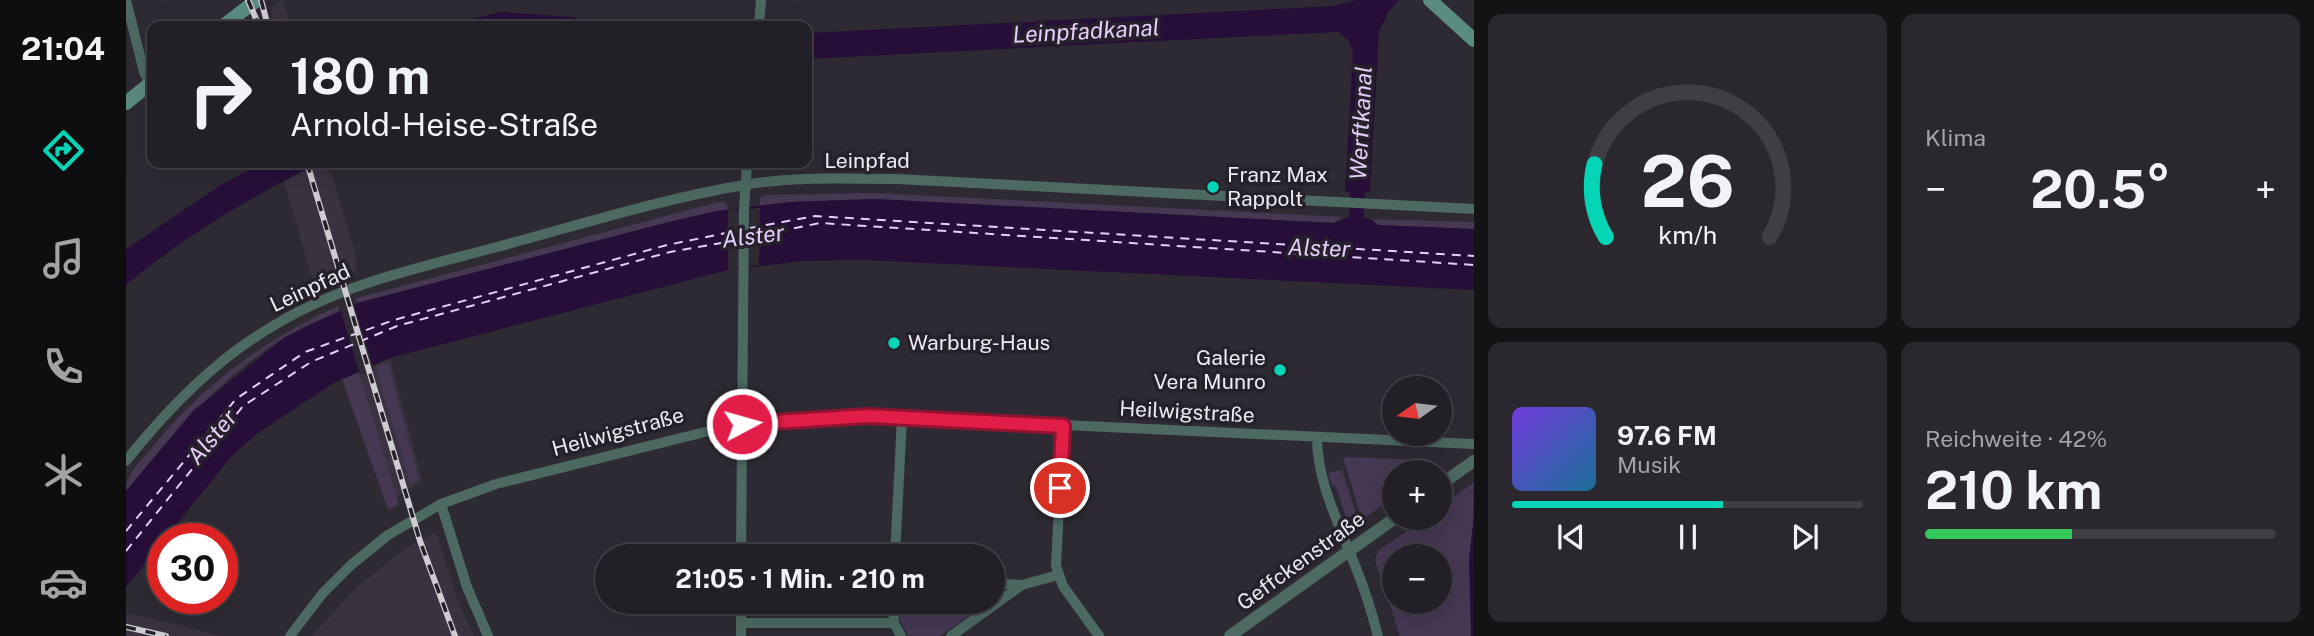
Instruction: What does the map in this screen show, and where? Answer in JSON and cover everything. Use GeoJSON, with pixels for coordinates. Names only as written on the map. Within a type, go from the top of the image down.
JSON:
{"type":"FeatureCollection","features":[{"type":"Feature","properties":{"kind":"main road"},"geometry":{"type":"LineString","coordinates":[[230,21],[257,0]]}},
{"type":"Feature","properties":{"kind":"main road"},"geometry":{"type":"LineString","coordinates":[[1430,0],[1474,40]]}},
{"type":"Feature","properties":{"kind":"main road"},"geometry":{"type":"LineString","coordinates":[[126,103],[147,86]]}},
{"type":"Feature","properties":{"kind":"street"},"geometry":{"type":"LineString","coordinates":[[126,0],[147,77]]}},
{"type":"Feature","properties":{"kind":"street"},"geometry":{"type":"LineString","coordinates":[[759,21],[761,0]]}},
{"type":"Feature","properties":{"kind":"street"},"geometry":{"type":"LineString","coordinates":[[741,544],[747,168]]}},
{"type":"Feature","properties":{"kind":"street","name":"Leinpfad"},"geometry":{"type":"LineString","coordinates":[[126,461],[167,412],[205,375],[261,333],[317,302],[406,271],[617,215],[745,185],[824,179],[897,179],[1474,209]]}},
{"type":"Feature","properties":{"kind":"street","name":"Heilwigstraße"},"geometry":{"type":"LineString","coordinates":[[290,636],[323,593],[351,565],[388,535],[442,504],[496,484],[688,433],[742,424],[838,417],[902,418],[1474,444]]}},
{"type":"Feature","properties":{"kind":"street"},"geometry":{"type":"LineString","coordinates":[[896,544],[902,418]]}},
{"type":"Feature","properties":{"kind":"street"},"geometry":{"type":"LineString","coordinates":[[1063,426],[1056,557],[1058,575],[1100,636]]}},
{"type":"Feature","properties":{"kind":"street"},"geometry":{"type":"LineString","coordinates":[[1317,437],[1318,459],[1338,525],[1378,636]]}},
{"type":"Feature","properties":{"kind":"street"},"geometry":{"type":"LineString","coordinates":[[1452,477],[1474,461]]}},
{"type":"Feature","properties":{"kind":"street"},"geometry":{"type":"LineString","coordinates":[[442,504],[467,587],[488,636]]}},
{"type":"Feature","properties":{"kind":"street","name":"Geffckenstraße"},"geometry":{"type":"LineString","coordinates":[[1230,636],[1382,527]]}},
{"type":"Feature","properties":{"kind":"street"},"geometry":{"type":"LineString","coordinates":[[1005,584],[1022,585],[1058,575]]}},
{"type":"Feature","properties":{"kind":"street"},"geometry":{"type":"LineString","coordinates":[[951,636],[1022,585]]}},
{"type":"Feature","properties":{"kind":"street"},"geometry":{"type":"LineString","coordinates":[[740,636],[741,614]]}},
{"type":"Feature","properties":{"kind":"street"},"geometry":{"type":"LineString","coordinates":[[894,614],[894,623],[901,636]]}},
{"type":"Feature","properties":{"kind":"street"},"geometry":{"type":"LineString","coordinates":[[741,623],[894,623]]}},
{"type":"Feature","properties":{"kind":"shaded area"},"geometry":{"type":"Polygon","coordinates":[[[283,0],[289,21],[270,21],[272,8],[283,0]]]}},
{"type":"Feature","properties":{"kind":"shaded area"},"geometry":{"type":"Polygon","coordinates":[[[308,168],[327,170],[333,178],[357,259],[355,272],[315,288],[284,181],[308,168]]]}},
{"type":"Feature","properties":{"kind":"shaded area"},"geometry":{"type":"Polygon","coordinates":[[[875,193],[1343,217],[1334,223],[875,199],[789,202],[760,208],[760,198],[765,195],[875,193]]]}},
{"type":"Feature","properties":{"kind":"shaded area"},"geometry":{"type":"Polygon","coordinates":[[[718,202],[726,203],[728,210],[669,222],[357,303],[356,298],[718,202]]]}},
{"type":"Feature","properties":{"kind":"shaded area"},"geometry":{"type":"Polygon","coordinates":[[[1371,219],[1474,222],[1474,229],[1378,225],[1371,219]]]}},
{"type":"Feature","properties":{"kind":"shaded area"},"geometry":{"type":"Polygon","coordinates":[[[338,306],[340,312],[276,343],[221,386],[171,437],[126,491],[128,479],[138,464],[190,405],[212,385],[284,334],[338,306]]]}},
{"type":"Feature","properties":{"kind":"shaded area"},"geometry":{"type":"Polygon","coordinates":[[[390,358],[422,481],[392,500],[353,374],[390,358]]]}},
{"type":"Feature","properties":{"kind":"shaded area"},"geometry":{"type":"Polygon","coordinates":[[[388,363],[419,480],[410,483],[376,368],[388,363]]]}},
{"type":"Feature","properties":{"kind":"shaded area"},"geometry":{"type":"Polygon","coordinates":[[[359,372],[399,505],[388,510],[342,379],[359,372]]]}},
{"type":"Feature","properties":{"kind":"shaded area"},"geometry":{"type":"Polygon","coordinates":[[[1343,457],[1430,460],[1382,460],[1382,505],[1362,520],[1343,457]]]}},
{"type":"Feature","properties":{"kind":"shaded area"},"geometry":{"type":"Polygon","coordinates":[[[1342,470],[1359,522],[1348,529],[1343,525],[1346,518],[1336,486],[1332,485],[1328,473],[1342,470]]]}},
{"type":"Feature","properties":{"kind":"shaded area"},"geometry":{"type":"Polygon","coordinates":[[[1474,482],[1471,636],[1400,636],[1393,614],[1452,614],[1452,544],[1388,544],[1408,530],[1452,530],[1452,498],[1474,482]]]}},
{"type":"Feature","properties":{"kind":"shaded area"},"geometry":{"type":"Polygon","coordinates":[[[436,532],[458,601],[474,636],[312,636],[357,587],[405,549],[436,532]]]}},
{"type":"Feature","properties":{"kind":"shaded area"},"geometry":{"type":"Polygon","coordinates":[[[1382,548],[1382,581],[1375,560],[1382,548]]]}},
{"type":"Feature","properties":{"kind":"shaded area"},"geometry":{"type":"Polygon","coordinates":[[[126,613],[176,624],[221,636],[126,636],[126,613]]]}},
{"type":"Feature","properties":{"kind":"shaded area"},"geometry":{"type":"Polygon","coordinates":[[[899,614],[971,614],[940,636],[908,636],[899,614]]]}},
{"type":"Feature","properties":{"kind":"water"},"geometry":{"type":"Polygon","coordinates":[[[1356,0],[1399,0],[1389,11],[1379,32],[1370,192],[1365,192],[1364,218],[1371,219],[1378,225],[1474,229],[1474,290],[865,260],[803,261],[728,270],[390,358],[334,383],[259,432],[231,457],[178,523],[147,523],[147,561],[126,587],[126,491],[193,411],[285,337],[357,303],[716,211],[789,202],[875,199],[1334,223],[1349,217],[1350,192],[1345,191],[1353,52],[1349,41],[1338,32],[812,59],[812,33],[1334,6],[1356,0]]]}},
{"type":"Feature","properties":{"kind":"water"},"geometry":{"type":"Polygon","coordinates":[[[501,12],[572,17],[588,21],[464,21],[501,12]]]}},
{"type":"Feature","properties":{"kind":"water"},"geometry":{"type":"Polygon","coordinates":[[[253,168],[310,168],[219,218],[126,285],[126,249],[221,185],[253,168]]]}},
{"type":"Feature","properties":{"kind":"water"},"geometry":{"type":"Polygon","coordinates":[[[1474,515],[1474,636],[1471,636],[1469,559],[1474,515]]]}},
{"type":"Feature","properties":{"kind":"pier"},"geometry":{"type":"Polygon","coordinates":[[[760,208],[759,265],[728,270],[728,210],[760,208]]]}},
{"type":"Feature","properties":{"kind":"pier"},"geometry":{"type":"Polygon","coordinates":[[[353,302],[374,369],[360,375],[340,308],[353,302]]]}},
{"type":"Feature","properties":{"kind":"ferry route"},"geometry":{"type":"LineString","coordinates":[[750,228],[815,216],[1474,256]]}},
{"type":"Feature","properties":{"kind":"ferry route"},"geometry":{"type":"LineString","coordinates":[[747,238],[820,223],[1474,265]]}},
{"type":"Feature","properties":{"kind":"ferry route"},"geometry":{"type":"LineString","coordinates":[[126,531],[236,399],[305,352],[394,320],[667,245],[741,230]]}},
{"type":"Feature","properties":{"kind":"ferry route"},"geometry":{"type":"LineString","coordinates":[[126,551],[243,406],[311,362],[397,326],[670,252],[738,240]]}},
{"type":"Feature","properties":{"kind":"railway"},"geometry":{"type":"LineString","coordinates":[[248,0],[257,21]]}},
{"type":"Feature","properties":{"kind":"railway"},"geometry":{"type":"LineString","coordinates":[[261,0],[267,21]]}},
{"type":"Feature","properties":{"kind":"railway"},"geometry":{"type":"LineString","coordinates":[[308,168],[420,541],[455,636]]}},
{"type":"Feature","properties":{"kind":"railway"},"geometry":{"type":"LineString","coordinates":[[126,627],[166,636]]}},
{"type":"Feature","properties":{"kind":"place","name":"Franz Max Rappolt"},"geometry":{"type":"Point","coordinates":[1213,187]}},
{"type":"Feature","properties":{"kind":"place","name":"Warburg-Haus"},"geometry":{"type":"Point","coordinates":[894,343]}},
{"type":"Feature","properties":{"kind":"place","name":"Galerie Vera Munro"},"geometry":{"type":"Point","coordinates":[1280,370]}},
{"type":"Feature","properties":{"kind":"route"},"geometry":{"type":"LineString","coordinates":[[742,424],[868,416],[1063,426],[1060,488]]}},
{"type":"Feature","properties":{"kind":"water label","name":"Leinpfadkanal"},"geometry":{"type":"Point","coordinates":[1086,31]}},
{"type":"Feature","properties":{"kind":"water label","name":"Werftkanal"},"geometry":{"type":"Point","coordinates":[1361,123]}},
{"type":"Feature","properties":{"kind":"water label","name":"Alster"},"geometry":{"type":"Point","coordinates":[753,236]}},
{"type":"Feature","properties":{"kind":"water label","name":"Alster"},"geometry":{"type":"Point","coordinates":[1319,248]}},
{"type":"Feature","properties":{"kind":"water label","name":"Alster"},"geometry":{"type":"Point","coordinates":[212,437]}}]}
